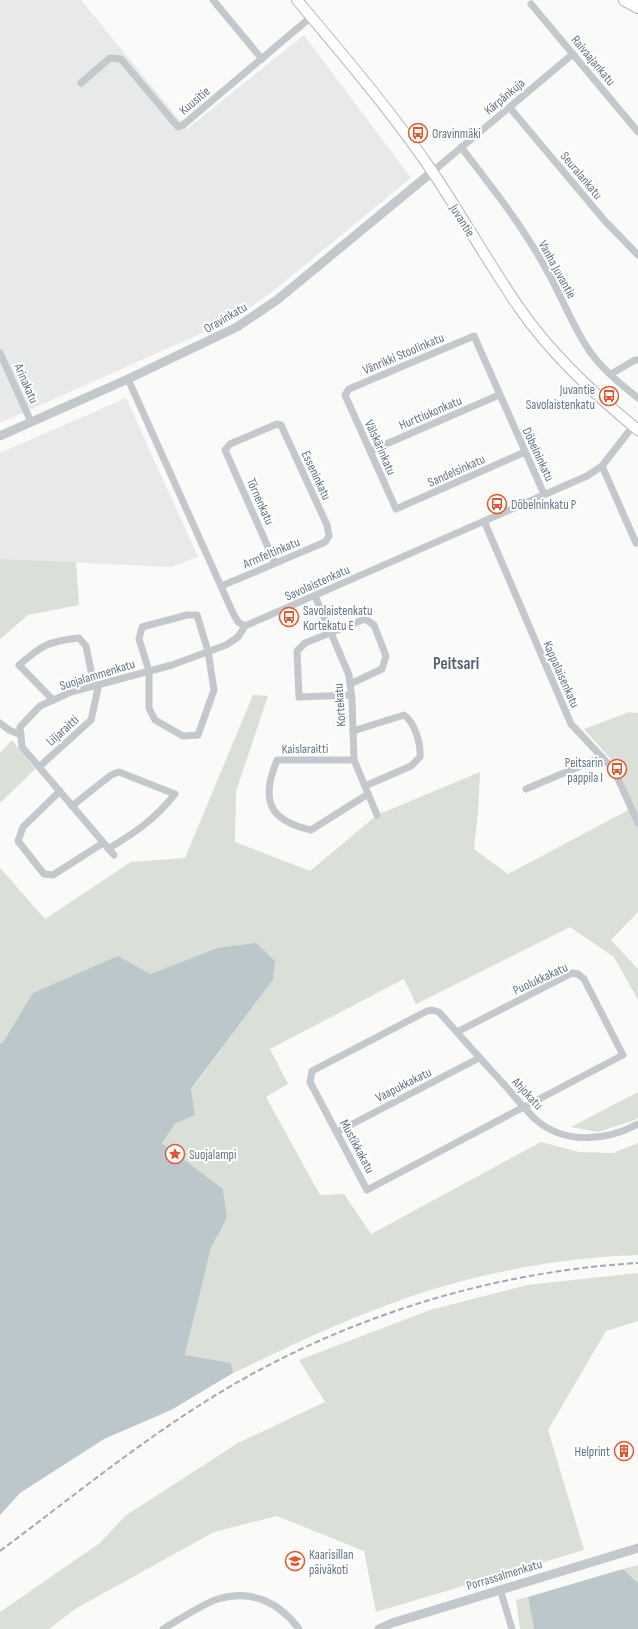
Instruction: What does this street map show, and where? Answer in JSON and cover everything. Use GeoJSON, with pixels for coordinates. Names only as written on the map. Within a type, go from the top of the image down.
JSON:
{"type":"FeatureCollection","features":[{"type":"Feature","properties":{"kind":"highway"},"geometry":{"type":"LineString","coordinates":[[625,0],[638,7]]}},
{"type":"Feature","properties":{"kind":"main road","name":"Juvantie"},"geometry":{"type":"LineString","coordinates":[[297,0],[404,132],[432,172],[503,284],[543,338],[598,395],[636,428]]}},
{"type":"Feature","properties":{"kind":"street"},"geometry":{"type":"LineString","coordinates":[[213,0],[262,59]]}},
{"type":"Feature","properties":{"kind":"street","name":"Raivaajankatu"},"geometry":{"type":"LineString","coordinates":[[531,4],[638,132]]}},
{"type":"Feature","properties":{"kind":"street","name":"Kuusitie"},"geometry":{"type":"LineString","coordinates":[[81,83],[110,58],[121,59],[178,126],[183,125],[312,17]]}},
{"type":"Feature","properties":{"kind":"street","name":"Kärpänkuja"},"geometry":{"type":"LineString","coordinates":[[432,172],[573,54]]}},
{"type":"Feature","properties":{"kind":"street","name":"Seuralankatu"},"geometry":{"type":"LineString","coordinates":[[510,108],[605,221],[638,255]]}},
{"type":"Feature","properties":{"kind":"street","name":"Vanha Juvantie"},"geometry":{"type":"LineString","coordinates":[[461,147],[502,200],[524,233],[546,269],[584,344],[611,374],[638,398]]}},
{"type":"Feature","properties":{"kind":"street","name":"Oravinkatu"},"geometry":{"type":"LineString","coordinates":[[0,436],[128,379],[237,327],[277,300],[432,172]]}},
{"type":"Feature","properties":{"kind":"street","name":"Döbelninkatu"},"geometry":{"type":"LineString","coordinates":[[474,336],[544,494]]}},
{"type":"Feature","properties":{"kind":"street","name":"Vänrikki Stoolinkatu"},"geometry":{"type":"LineString","coordinates":[[344,396],[349,389],[474,336]]}},
{"type":"Feature","properties":{"kind":"street","name":"Arinakatu"},"geometry":{"type":"LineString","coordinates":[[0,353],[31,422]]}},
{"type":"Feature","properties":{"kind":"street"},"geometry":{"type":"LineString","coordinates":[[611,374],[634,360],[638,360]]}},
{"type":"Feature","properties":{"kind":"street"},"geometry":{"type":"LineString","coordinates":[[128,379],[238,622],[245,626]]}},
{"type":"Feature","properties":{"kind":"street","name":"Hurttiukonkatu"},"geometry":{"type":"LineString","coordinates":[[370,451],[499,395]]}},
{"type":"Feature","properties":{"kind":"street","name":"Välskärinkatu"},"geometry":{"type":"LineString","coordinates":[[344,396],[396,509]]}},
{"type":"Feature","properties":{"kind":"street","name":"Esseninkatu"},"geometry":{"type":"LineString","coordinates":[[225,450],[230,444],[277,424],[281,425],[327,525],[329,536]]}},
{"type":"Feature","properties":{"kind":"street","name":"Savolaistenkatu"},"geometry":{"type":"LineString","coordinates":[[245,626],[588,476],[602,466],[636,428]]}},
{"type":"Feature","properties":{"kind":"street","name":"Törnenkatu"},"geometry":{"type":"LineString","coordinates":[[225,450],[275,563]]}},
{"type":"Feature","properties":{"kind":"street","name":"Sandelsinkatu"},"geometry":{"type":"LineString","coordinates":[[396,509],[525,452]]}},
{"type":"Feature","properties":{"kind":"street"},"geometry":{"type":"LineString","coordinates":[[602,466],[636,543]]}},
{"type":"Feature","properties":{"kind":"street","name":"Kappalaisenkatu"},"geometry":{"type":"LineString","coordinates":[[484,521],[571,724],[614,770],[638,823]]}},
{"type":"Feature","properties":{"kind":"street","name":"Armfeltinkatu"},"geometry":{"type":"LineString","coordinates":[[221,586],[325,542],[329,536]]}},
{"type":"Feature","properties":{"kind":"street","name":"Kortekatu"},"geometry":{"type":"LineString","coordinates":[[315,596],[349,675],[354,760],[377,815]]}},
{"type":"Feature","properties":{"kind":"street"},"geometry":{"type":"LineString","coordinates":[[187,615],[197,615],[208,652],[214,690],[198,735],[183,736],[155,720],[149,708],[149,671],[139,639],[142,627],[187,615]]}},
{"type":"Feature","properties":{"kind":"street"},"geometry":{"type":"LineString","coordinates":[[350,684],[382,669],[386,656],[374,625],[365,619],[305,644],[297,651],[299,697],[351,695]]}},
{"type":"Feature","properties":{"kind":"street","name":"Suojalammenkatu"},"geometry":{"type":"LineString","coordinates":[[21,735],[20,727],[40,706],[71,692],[149,671],[226,645],[238,637],[245,626]]}},
{"type":"Feature","properties":{"kind":"street"},"geometry":{"type":"LineString","coordinates":[[53,700],[19,666],[38,648],[59,640],[80,638],[86,646],[97,685]]}},
{"type":"Feature","properties":{"kind":"street","name":"Liljaraitti"},"geometry":{"type":"LineString","coordinates":[[39,767],[91,720],[97,685]]}},
{"type":"Feature","properties":{"kind":"street"},"geometry":{"type":"LineString","coordinates":[[353,731],[404,715],[410,719],[420,748],[420,757],[411,766],[365,786]]}},
{"type":"Feature","properties":{"kind":"street"},"geometry":{"type":"LineString","coordinates":[[0,723],[9,730],[21,735],[22,747],[114,855]]}},
{"type":"Feature","properties":{"kind":"street"},"geometry":{"type":"LineString","coordinates":[[526,788],[602,757]]}},
{"type":"Feature","properties":{"kind":"street","name":"Kaislaraitti"},"geometry":{"type":"LineString","coordinates":[[354,760],[277,760],[270,778],[269,804],[274,813],[297,827],[311,830],[368,794]]}},
{"type":"Feature","properties":{"kind":"street"},"geometry":{"type":"LineString","coordinates":[[60,791],[23,827],[18,841],[44,874],[53,875],[106,846],[138,831],[160,813],[175,794],[119,772],[111,775],[72,806]]}},
{"type":"Feature","properties":{"kind":"street","name":"Puolukkakatu"},"geometry":{"type":"LineString","coordinates":[[457,1032],[572,973],[578,974],[584,979],[623,1055],[524,1107]]}},
{"type":"Feature","properties":{"kind":"street","name":"Ahjokatu"},"geometry":{"type":"LineString","coordinates":[[426,1011],[432,1010],[439,1012],[524,1107],[545,1126],[572,1137],[600,1138],[618,1134],[638,1124]]}},
{"type":"Feature","properties":{"kind":"street","name":"Mustikkakatu"},"geometry":{"type":"LineString","coordinates":[[426,1011],[312,1071],[310,1082],[367,1190],[524,1107]]}},
{"type":"Feature","properties":{"kind":"street","name":"Vaapukkakatu"},"geometry":{"type":"LineString","coordinates":[[337,1132],[480,1058]]}},
{"type":"Feature","properties":{"kind":"street","name":"Porrassalmenkatu"},"geometry":{"type":"LineString","coordinates":[[379,1629],[392,1623],[500,1589],[638,1548]]}},
{"type":"Feature","properties":{"kind":"street"},"geometry":{"type":"LineString","coordinates":[[500,1589],[512,1629]]}},
{"type":"Feature","properties":{"kind":"street"},"geometry":{"type":"LineString","coordinates":[[163,1629],[217,1599],[238,1595],[267,1600],[290,1618],[299,1629]]}},
{"type":"Feature","properties":{"kind":"shaded area"},"geometry":{"type":"Polygon","coordinates":[[[0,0],[81,0],[187,129],[304,35],[411,178],[273,291],[236,318],[0,423],[0,0]]]}},
{"type":"Feature","properties":{"kind":"shaded area"},"geometry":{"type":"Polygon","coordinates":[[[126,398],[198,557],[171,567],[0,559],[0,453],[126,398]]]}},
{"type":"Feature","properties":{"kind":"shaded area"},"geometry":{"type":"Polygon","coordinates":[[[0,559],[76,562],[79,605],[28,615],[0,639],[0,559]]]}},
{"type":"Feature","properties":{"kind":"shaded area"},"geometry":{"type":"Polygon","coordinates":[[[253,695],[268,696],[236,791],[235,842],[310,871],[377,815],[480,772],[474,849],[508,874],[634,807],[615,764],[584,729],[629,712],[638,713],[638,912],[611,940],[638,969],[638,1000],[614,957],[570,927],[416,1004],[404,979],[270,1049],[288,1084],[266,1097],[320,1195],[344,1194],[371,1234],[541,1142],[579,1152],[613,1153],[638,1143],[638,1255],[569,1260],[535,1265],[434,1289],[352,1319],[300,1341],[233,1373],[231,1363],[185,1356],[211,1248],[227,1218],[223,1189],[162,1143],[175,1124],[195,1115],[191,1090],[273,980],[217,948],[150,974],[0,1044],[0,868],[45,919],[131,862],[185,858],[253,695]]]}},
{"type":"Feature","properties":{"kind":"shaded area"},"geometry":{"type":"Polygon","coordinates":[[[12,740],[35,769],[0,803],[0,753],[12,740]]]}},
{"type":"Feature","properties":{"kind":"shaded area","name":"Suojalampi"},"geometry":{"type":"Polygon","coordinates":[[[256,943],[275,961],[273,980],[191,1089],[195,1115],[175,1124],[162,1143],[223,1189],[227,1218],[211,1248],[185,1355],[231,1363],[233,1373],[171,1410],[104,1439],[20,1493],[0,1515],[0,1044],[4,1041],[33,993],[118,956],[150,974],[217,948],[256,943]]]}},
{"type":"Feature","properties":{"kind":"shaded area"},"geometry":{"type":"Polygon","coordinates":[[[638,1092],[638,1118],[635,1120],[598,1132],[571,1127],[638,1092]]]}},
{"type":"Feature","properties":{"kind":"shaded area"},"geometry":{"type":"Polygon","coordinates":[[[638,1273],[638,1321],[606,1331],[548,1430],[584,1550],[376,1612],[364,1551],[277,1516],[214,1532],[75,1609],[49,1629],[0,1629],[0,1612],[100,1543],[125,1516],[238,1443],[325,1402],[299,1360],[430,1310],[527,1285],[638,1273]]]}},
{"type":"Feature","properties":{"kind":"shaded area"},"geometry":{"type":"Polygon","coordinates":[[[638,1565],[638,1583],[623,1569],[638,1565]]]}},
{"type":"Feature","properties":{"kind":"shaded area"},"geometry":{"type":"Polygon","coordinates":[[[623,1569],[638,1583],[638,1629],[534,1629],[528,1597],[623,1569]]]}},
{"type":"Feature","properties":{"kind":"shaded area"},"geometry":{"type":"Polygon","coordinates":[[[528,1597],[534,1629],[520,1629],[516,1600],[528,1597]]]}},
{"type":"Feature","properties":{"kind":"railway"},"geometry":{"type":"LineString","coordinates":[[0,1551],[125,1456],[177,1420],[252,1374],[304,1348],[357,1325],[412,1306],[467,1290],[524,1277],[581,1268],[638,1263]]}},
{"type":"Feature","properties":{"kind":"place","name":"Oravinmäki"},"geometry":{"type":"Point","coordinates":[418,133]}},
{"type":"Feature","properties":{"kind":"place","name":"Juvantie Savolaistenkatu"},"geometry":{"type":"Point","coordinates":[609,396]}},
{"type":"Feature","properties":{"kind":"place","name":"Döbelninkatu P"},"geometry":{"type":"Point","coordinates":[497,504]}},
{"type":"Feature","properties":{"kind":"place","name":"Savolaistenkatu Kortekatu E"},"geometry":{"type":"Point","coordinates":[289,617]}},
{"type":"Feature","properties":{"kind":"place","name":"Peitsarin pappila I"},"geometry":{"type":"Point","coordinates":[617,769]}},
{"type":"Feature","properties":{"kind":"place","name":"Suojalampi"},"geometry":{"type":"Point","coordinates":[175,1154]}},
{"type":"Feature","properties":{"kind":"place","name":"Helprint"},"geometry":{"type":"Point","coordinates":[624,1451]}},
{"type":"Feature","properties":{"kind":"place","name":"Kaarisillan päiväkoti"},"geometry":{"type":"Point","coordinates":[295,1561]}},
{"type":"Feature","properties":{"kind":"district","name":"Peitsari"},"geometry":{"type":"Point","coordinates":[456,663]}}]}
